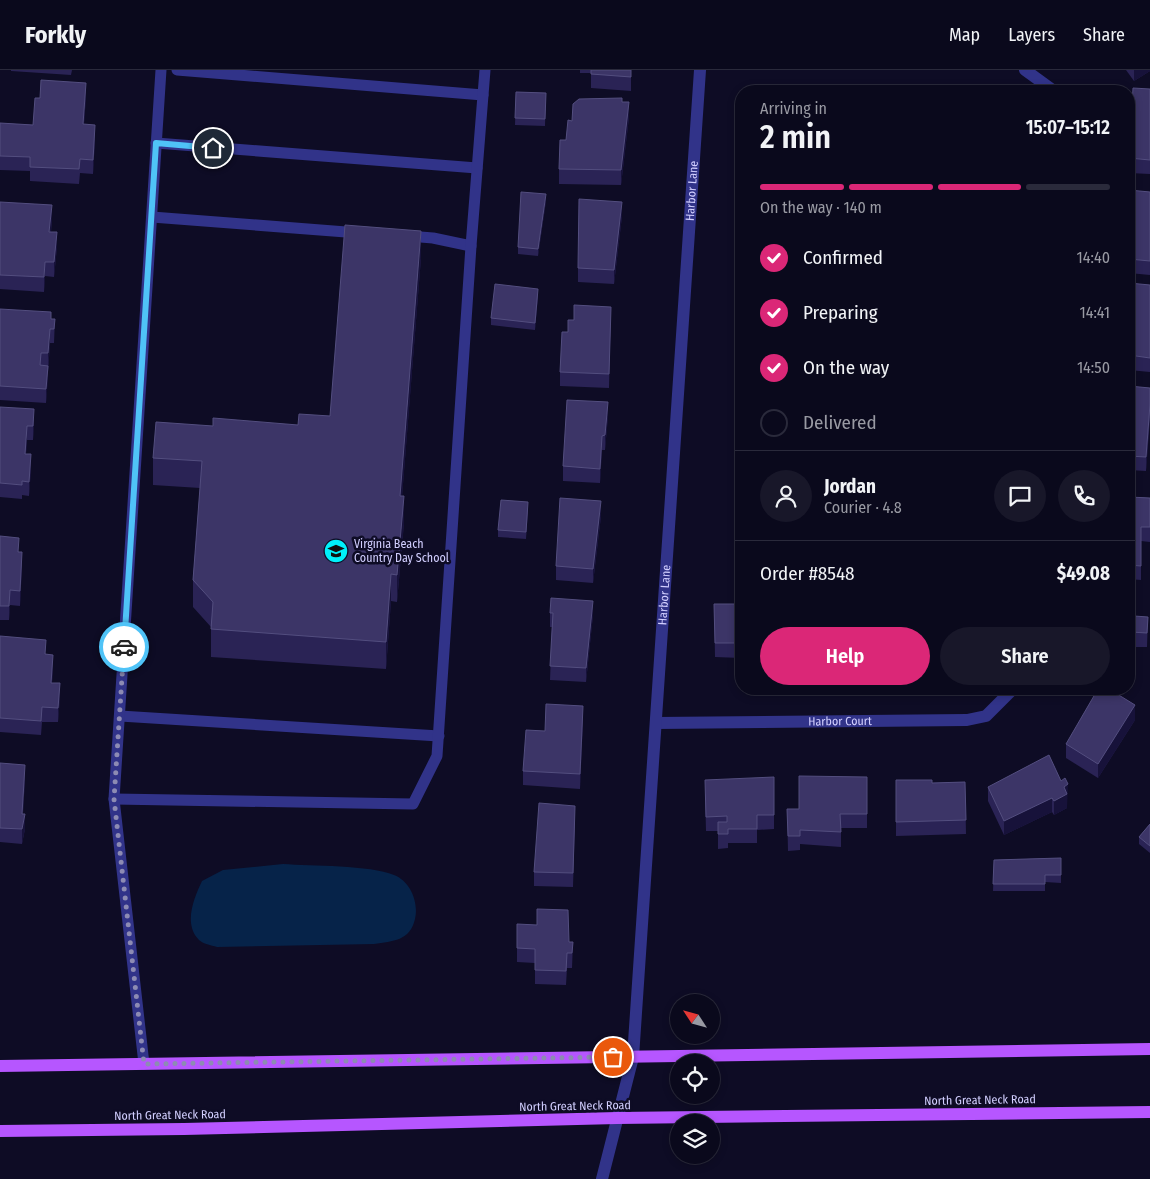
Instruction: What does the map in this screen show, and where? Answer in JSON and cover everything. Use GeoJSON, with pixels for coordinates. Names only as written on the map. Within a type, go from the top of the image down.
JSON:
{"type":"FeatureCollection","features":[{"type":"Feature","properties":{"kind":"main road"},"geometry":{"type":"LineString","coordinates":[[0,1066],[1150,1050]]}},
{"type":"Feature","properties":{"kind":"main road","name":"North Great Neck Road"},"geometry":{"type":"LineString","coordinates":[[0,1131],[184,1129],[617,1118],[1150,1112]]}},
{"type":"Feature","properties":{"kind":"street","name":"Harbor Lane"},"geometry":{"type":"LineString","coordinates":[[602,1179],[633,1057],[700,70]]}},
{"type":"Feature","properties":{"kind":"street"},"geometry":{"type":"LineString","coordinates":[[1025,70],[1046,85]]}},
{"type":"Feature","properties":{"kind":"street","name":"Harbor Court"},"geometry":{"type":"LineString","coordinates":[[656,723],[967,720],[986,716],[1007,695]]}},
{"type":"Feature","properties":{"kind":"lane"},"geometry":{"type":"LineString","coordinates":[[144,1064],[114,799],[161,70]]}},
{"type":"Feature","properties":{"kind":"lane"},"geometry":{"type":"LineString","coordinates":[[177,70],[483,95]]}},
{"type":"Feature","properties":{"kind":"lane"},"geometry":{"type":"LineString","coordinates":[[114,799],[413,804],[437,756],[439,736],[471,246],[485,70]]}},
{"type":"Feature","properties":{"kind":"lane"},"geometry":{"type":"LineString","coordinates":[[156,143],[477,168]]}},
{"type":"Feature","properties":{"kind":"lane"},"geometry":{"type":"LineString","coordinates":[[152,217],[375,234]]}},
{"type":"Feature","properties":{"kind":"lane"},"geometry":{"type":"LineString","coordinates":[[394,235],[433,238],[471,246]]}},
{"type":"Feature","properties":{"kind":"lane"},"geometry":{"type":"LineString","coordinates":[[120,716],[439,736]]}},
{"type":"Feature","properties":{"kind":"water"},"geometry":{"type":"Polygon","coordinates":[[[283,864],[370,869],[394,875],[405,882],[412,893],[416,906],[413,926],[400,939],[374,944],[217,947],[199,940],[194,934],[191,919],[193,903],[202,881],[223,870],[283,864]]]}},
{"type":"Feature","properties":{"kind":"building"},"geometry":{"type":"Polygon","coordinates":[[[591,70],[631,70],[631,77],[591,74],[591,70]]]}},
{"type":"Feature","properties":{"kind":"building"},"geometry":{"type":"Polygon","coordinates":[[[41,80],[86,83],[83,124],[95,125],[93,160],[80,159],[79,169],[30,167],[30,157],[0,156],[0,123],[33,125],[35,98],[40,98],[41,80]]]}},
{"type":"Feature","properties":{"kind":"building"},"geometry":{"type":"Polygon","coordinates":[[[1135,88],[1150,89],[1150,160],[1135,159],[1135,88]]]}},
{"type":"Feature","properties":{"kind":"building"},"geometry":{"type":"Polygon","coordinates":[[[516,92],[546,93],[545,119],[515,118],[516,92]]]}},
{"type":"Feature","properties":{"kind":"building"},"geometry":{"type":"Polygon","coordinates":[[[622,98],[622,102],[629,102],[621,170],[559,169],[560,140],[566,140],[568,120],[572,121],[573,104],[579,99],[622,98]]]}},
{"type":"Feature","properties":{"kind":"building"},"geometry":{"type":"Polygon","coordinates":[[[1135,191],[1150,192],[1150,261],[1135,260],[1135,191]]]}},
{"type":"Feature","properties":{"kind":"building"},"geometry":{"type":"Polygon","coordinates":[[[521,192],[546,194],[538,249],[518,247],[521,192]]]}},
{"type":"Feature","properties":{"kind":"building"},"geometry":{"type":"Polygon","coordinates":[[[579,199],[622,202],[614,270],[578,268],[579,199]]]}},
{"type":"Feature","properties":{"kind":"building"},"geometry":{"type":"Polygon","coordinates":[[[0,202],[52,205],[49,232],[57,232],[54,262],[45,262],[44,277],[0,275],[0,202]]]}},
{"type":"Feature","properties":{"kind":"building"},"geometry":{"type":"Polygon","coordinates":[[[345,225],[421,231],[400,496],[404,496],[397,575],[391,574],[386,642],[211,629],[213,602],[193,580],[202,461],[153,458],[156,422],[213,426],[213,418],[298,425],[299,414],[330,416],[345,225]]]}},
{"type":"Feature","properties":{"kind":"building"},"geometry":{"type":"Polygon","coordinates":[[[495,284],[538,289],[535,323],[491,318],[495,284]]]}},
{"type":"Feature","properties":{"kind":"building"},"geometry":{"type":"Polygon","coordinates":[[[1135,284],[1150,285],[1150,358],[1135,356],[1135,284]]]}},
{"type":"Feature","properties":{"kind":"building"},"geometry":{"type":"Polygon","coordinates":[[[574,305],[611,307],[609,374],[560,372],[562,332],[568,332],[568,320],[574,320],[574,305]]]}},
{"type":"Feature","properties":{"kind":"building"},"geometry":{"type":"Polygon","coordinates":[[[0,309],[51,312],[51,319],[55,319],[54,329],[50,329],[48,353],[41,353],[40,365],[48,366],[46,389],[0,386],[0,309]]]}},
{"type":"Feature","properties":{"kind":"building"},"geometry":{"type":"Polygon","coordinates":[[[1135,387],[1150,388],[1146,457],[1135,456],[1135,387]]]}},
{"type":"Feature","properties":{"kind":"building"},"geometry":{"type":"Polygon","coordinates":[[[567,400],[608,402],[605,435],[602,436],[600,469],[563,466],[567,400]]]}},
{"type":"Feature","properties":{"kind":"building"},"geometry":{"type":"Polygon","coordinates":[[[0,407],[34,409],[33,426],[27,426],[25,454],[31,454],[29,482],[22,481],[22,485],[0,483],[0,407]]]}},
{"type":"Feature","properties":{"kind":"building"},"geometry":{"type":"Polygon","coordinates":[[[1135,497],[1150,498],[1150,527],[1141,527],[1141,566],[1135,566],[1135,497]]]}},
{"type":"Feature","properties":{"kind":"building"},"geometry":{"type":"Polygon","coordinates":[[[560,498],[601,501],[593,569],[556,566],[560,498]]]}},
{"type":"Feature","properties":{"kind":"building"},"geometry":{"type":"Polygon","coordinates":[[[501,500],[528,502],[526,532],[498,530],[501,500]]]}},
{"type":"Feature","properties":{"kind":"building"},"geometry":{"type":"Polygon","coordinates":[[[0,536],[19,538],[18,552],[22,552],[20,591],[10,590],[9,606],[0,606],[0,536]]]}},
{"type":"Feature","properties":{"kind":"building"},"geometry":{"type":"Polygon","coordinates":[[[551,598],[593,601],[586,668],[550,666],[553,613],[550,613],[551,598]]]}},
{"type":"Feature","properties":{"kind":"building"},"geometry":{"type":"Polygon","coordinates":[[[714,604],[735,604],[735,643],[715,643],[714,604]]]}},
{"type":"Feature","properties":{"kind":"building"},"geometry":{"type":"Polygon","coordinates":[[[1135,616],[1148,617],[1147,633],[1135,632],[1135,616]]]}},
{"type":"Feature","properties":{"kind":"building"},"geometry":{"type":"Polygon","coordinates":[[[0,636],[46,640],[45,654],[53,655],[51,683],[60,683],[58,708],[42,707],[41,721],[0,718],[0,636]]]}},
{"type":"Feature","properties":{"kind":"building"},"geometry":{"type":"Polygon","coordinates":[[[1095,695],[1119,695],[1135,705],[1098,764],[1066,744],[1095,695]]]}},
{"type":"Feature","properties":{"kind":"building"},"geometry":{"type":"Polygon","coordinates":[[[546,704],[583,706],[580,774],[523,771],[526,730],[545,731],[546,704]]]}},
{"type":"Feature","properties":{"kind":"building"},"geometry":{"type":"Polygon","coordinates":[[[1049,755],[1061,781],[1065,778],[1068,784],[1064,787],[1067,794],[1054,801],[1052,798],[1004,821],[988,787],[1049,755]]]}},
{"type":"Feature","properties":{"kind":"building"},"geometry":{"type":"Polygon","coordinates":[[[0,763],[25,765],[22,814],[25,814],[22,829],[0,828],[0,763]]]}},
{"type":"Feature","properties":{"kind":"building"},"geometry":{"type":"Polygon","coordinates":[[[799,776],[867,777],[867,814],[840,814],[841,832],[800,830],[800,836],[788,836],[787,809],[799,809],[799,776]]]}},
{"type":"Feature","properties":{"kind":"building"},"geometry":{"type":"Polygon","coordinates":[[[774,777],[774,815],[757,815],[757,829],[728,829],[728,834],[718,834],[718,822],[727,822],[727,816],[706,817],[705,780],[774,777]]]}},
{"type":"Feature","properties":{"kind":"building"},"geometry":{"type":"Polygon","coordinates":[[[896,780],[932,780],[932,783],[965,782],[966,820],[896,822],[896,780]]]}},
{"type":"Feature","properties":{"kind":"building"},"geometry":{"type":"Polygon","coordinates":[[[539,803],[575,806],[573,873],[534,872],[539,803]]]}},
{"type":"Feature","properties":{"kind":"building"},"geometry":{"type":"Polygon","coordinates":[[[1150,824],[1150,846],[1139,837],[1150,824]]]}},
{"type":"Feature","properties":{"kind":"building"},"geometry":{"type":"Polygon","coordinates":[[[1061,858],[1061,875],[1045,875],[1045,884],[993,884],[994,860],[1061,858]]]}},
{"type":"Feature","properties":{"kind":"building"},"geometry":{"type":"Polygon","coordinates":[[[537,909],[568,910],[569,942],[573,942],[572,953],[567,953],[566,971],[535,970],[535,949],[517,948],[517,924],[537,925],[537,909]]]}},
{"type":"Feature","properties":{"kind":"way so far"},"geometry":{"type":"LineString","coordinates":[[124,647],[114,799],[144,1064],[613,1057]]}},
{"type":"Feature","properties":{"kind":"place","name":"Virginia Beach Country Day School"},"geometry":{"type":"Point","coordinates":[336,551]}},
{"type":"Feature","properties":{"kind":"route"},"geometry":{"type":"LineString","coordinates":[[124,647],[156,143],[213,148]]}}]}
